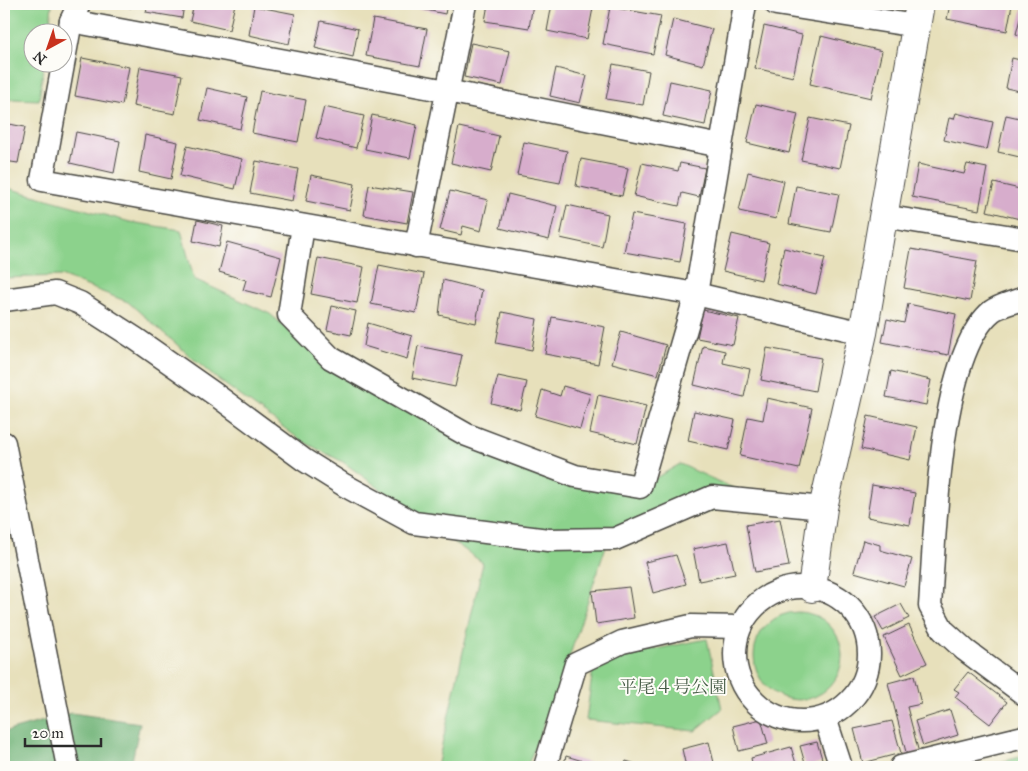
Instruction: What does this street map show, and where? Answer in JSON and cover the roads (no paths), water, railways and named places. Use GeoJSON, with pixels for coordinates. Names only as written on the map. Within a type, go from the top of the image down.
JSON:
{"type":"FeatureCollection","features":[{"type":"Feature","properties":{"kind":"street"},"geometry":{"type":"LineString","coordinates":[[416,246],[465,4]]}},
{"type":"Feature","properties":{"kind":"street"},"geometry":{"type":"LineString","coordinates":[[303,226],[289,315],[332,358],[467,435],[575,476],[640,487],[696,294],[745,4]]}},
{"type":"Feature","properties":{"kind":"street"},"geometry":{"type":"LineString","coordinates":[[776,4],[918,15],[863,333],[823,508],[812,588]]}},
{"type":"Feature","properties":{"kind":"street"},"geometry":{"type":"LineString","coordinates":[[721,146],[447,91],[75,12],[42,180],[696,294],[863,333]]}},
{"type":"Feature","properties":{"kind":"street"},"geometry":{"type":"LineString","coordinates":[[883,216],[1024,238]]}},
{"type":"Feature","properties":{"kind":"street"},"geometry":{"type":"LineString","coordinates":[[4,300],[54,293],[80,303],[216,394],[304,460],[414,523],[548,540],[615,538],[712,497],[823,508]]}},
{"type":"Feature","properties":{"kind":"street"},"geometry":{"type":"LineString","coordinates":[[1024,298],[993,310],[975,331],[960,365],[943,440],[930,606],[943,630],[965,650],[1024,693]]}},
{"type":"Feature","properties":{"kind":"street"},"geometry":{"type":"LineString","coordinates":[[4,443],[68,767]]}},
{"type":"Feature","properties":{"kind":"street"},"geometry":{"type":"LineString","coordinates":[[790,588],[812,588],[833,595],[851,608],[863,626],[868,648],[867,671],[858,691],[842,708],[825,718],[800,721],[778,717],[759,706],[744,690],[736,670],[734,648],[740,626],[752,608],[769,595],[790,588]]}},
{"type":"Feature","properties":{"kind":"street"},"geometry":{"type":"LineString","coordinates":[[544,767],[576,664],[622,642],[691,626],[740,626]]}},
{"type":"Feature","properties":{"kind":"street"},"geometry":{"type":"LineString","coordinates":[[825,718],[840,767]]}},
{"type":"Feature","properties":{"kind":"street"},"geometry":{"type":"LineString","coordinates":[[901,767],[1024,737]]}},
{"type":"Feature","properties":{"kind":"park label","name":"平尾４号公園"},"geometry":{"type":"Point","coordinates":[673,687]}}]}
